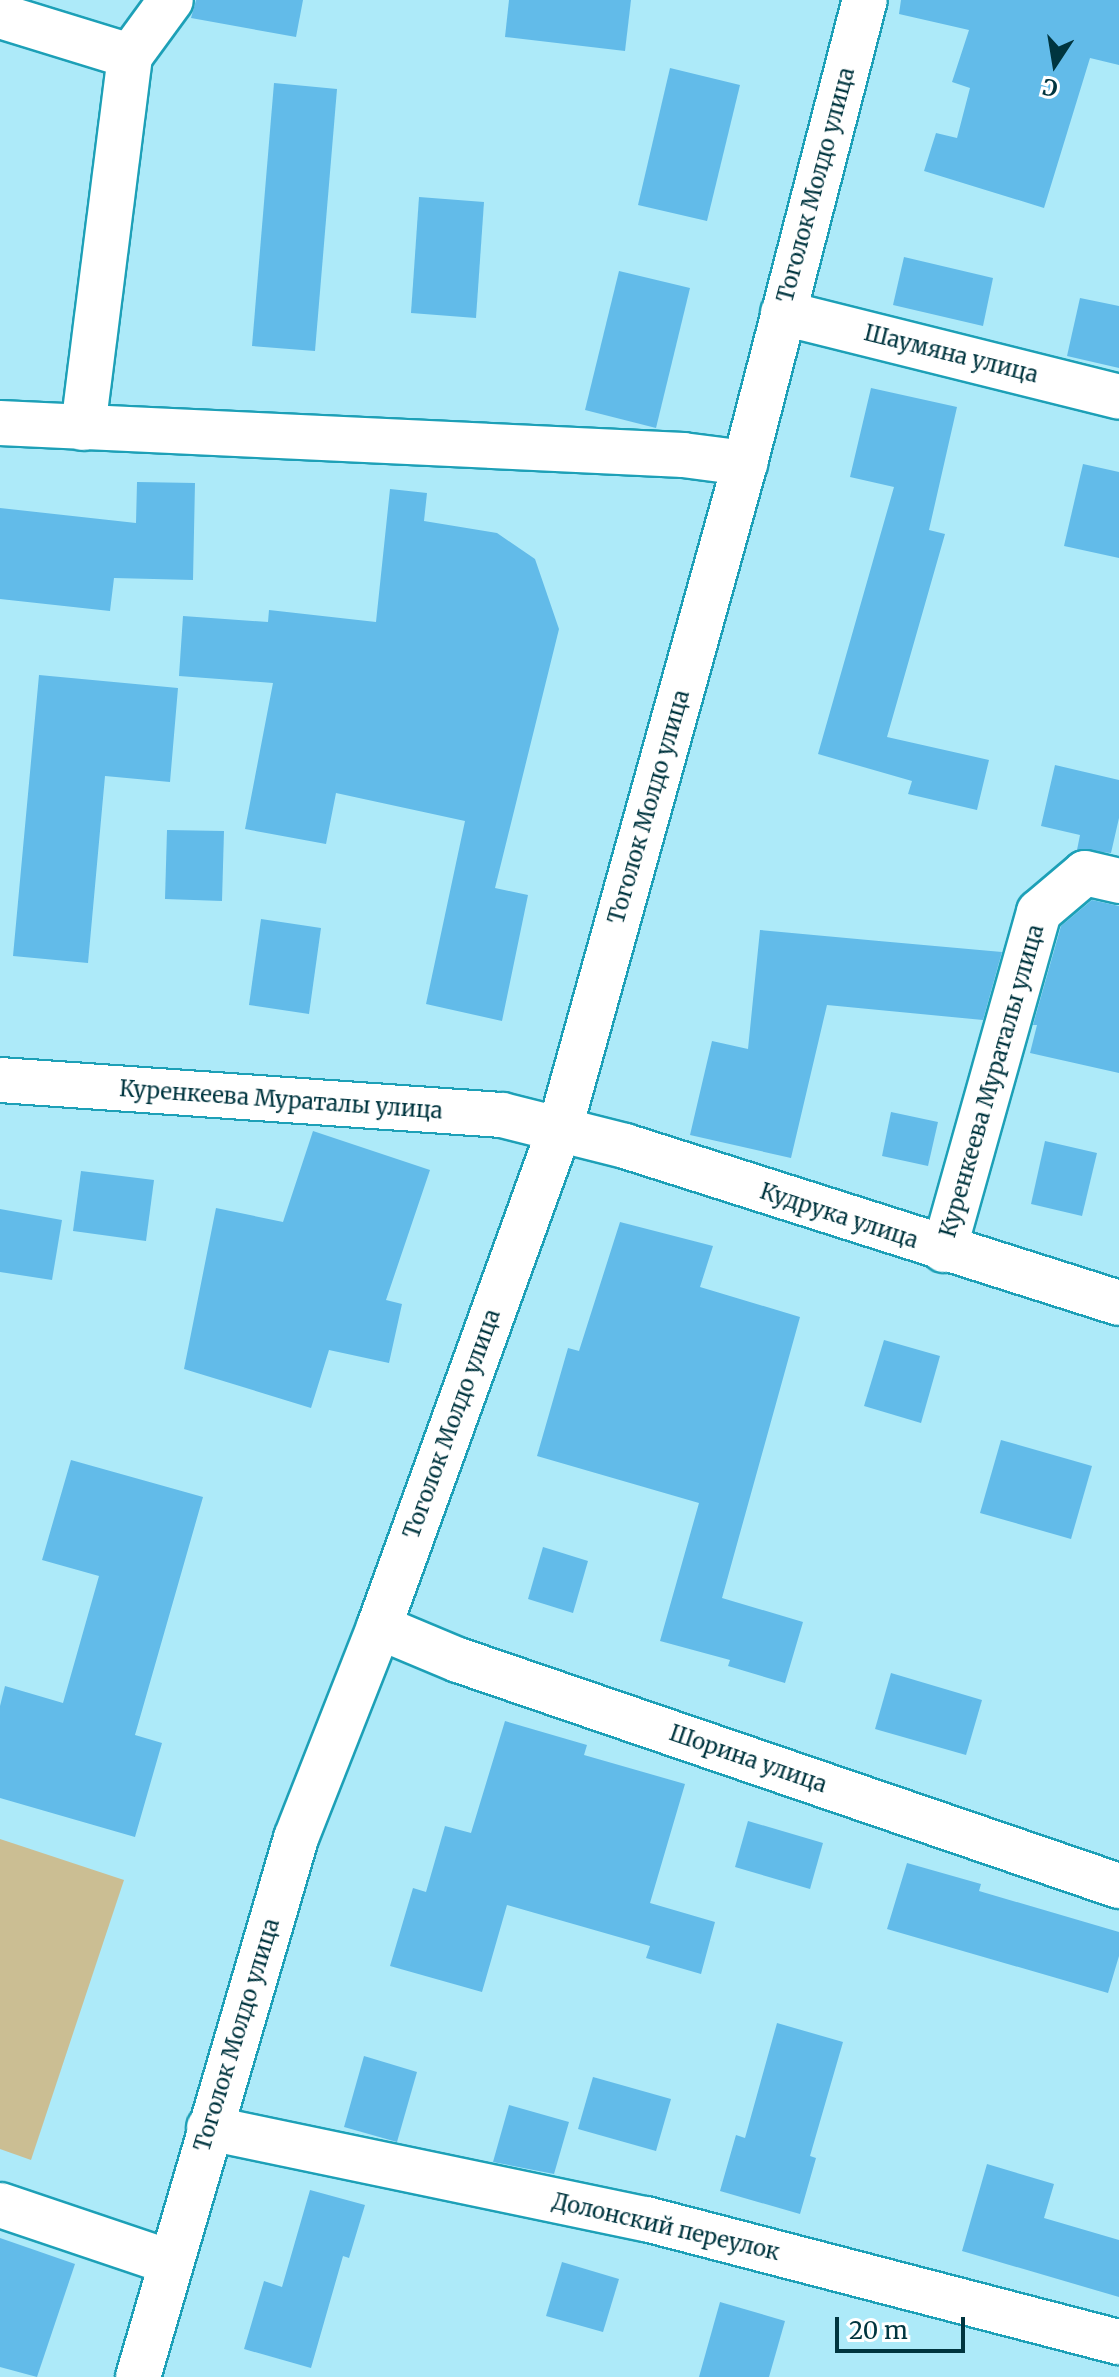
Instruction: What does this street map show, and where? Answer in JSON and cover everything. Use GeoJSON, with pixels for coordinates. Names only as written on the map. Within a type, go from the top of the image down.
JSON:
{"type":"FeatureCollection","features":[{"type":"Feature","properties":{"kind":"street"},"geometry":{"type":"LineString","coordinates":[[83,428],[130,56],[171,0]]}},
{"type":"Feature","properties":{"kind":"street","name":"Тоголок Молдо улица"},"geometry":{"type":"LineString","coordinates":[[138,2377],[169,2262],[296,1838],[379,1627],[560,1128],[745,463],[865,0]]}},
{"type":"Feature","properties":{"kind":"street"},"geometry":{"type":"LineString","coordinates":[[0,16],[130,56]]}},
{"type":"Feature","properties":{"kind":"street","name":"Шаумяна улица"},"geometry":{"type":"LineString","coordinates":[[783,313],[1119,397]]}},
{"type":"Feature","properties":{"kind":"street"},"geometry":{"type":"LineString","coordinates":[[0,423],[683,455],[745,463]]}},
{"type":"Feature","properties":{"kind":"street","name":"Куренкеева Мураталы улица"},"geometry":{"type":"LineString","coordinates":[[944,1250],[1039,912],[1085,873],[1119,881]]}},
{"type":"Feature","properties":{"kind":"street","name":"Куренкеева Мураталы улица"},"geometry":{"type":"LineString","coordinates":[[0,1080],[502,1115],[560,1128]]}},
{"type":"Feature","properties":{"kind":"street","name":"Кудрука улица"},"geometry":{"type":"LineString","coordinates":[[560,1128],[1119,1303]]}},
{"type":"Feature","properties":{"kind":"street","name":"Шорина улица"},"geometry":{"type":"LineString","coordinates":[[379,1627],[458,1660],[1119,1886]]}},
{"type":"Feature","properties":{"kind":"street","name":"Долонский переулок"},"geometry":{"type":"LineString","coordinates":[[209,2128],[646,2219],[1119,2342]]}},
{"type":"Feature","properties":{"kind":"street"},"geometry":{"type":"LineString","coordinates":[[0,2205],[169,2262]]}},
{"type":"Feature","properties":{"kind":"shaded area"},"geometry":{"type":"Polygon","coordinates":[[[0,1839],[124,1880],[31,2160],[0,2149],[0,1839]]]}},
{"type":"Feature","properties":{"kind":"building"},"geometry":{"type":"Polygon","coordinates":[[[196,0],[303,0],[296,37],[191,18],[196,0]]]}},
{"type":"Feature","properties":{"kind":"building"},"geometry":{"type":"Polygon","coordinates":[[[509,0],[631,0],[625,51],[505,37],[509,0]]]}},
{"type":"Feature","properties":{"kind":"building"},"geometry":{"type":"Polygon","coordinates":[[[901,0],[1119,0],[1119,65],[1090,58],[1044,208],[924,171],[936,133],[957,138],[970,88],[952,82],[969,30],[899,14],[901,0]]]}},
{"type":"Feature","properties":{"kind":"building"},"geometry":{"type":"Polygon","coordinates":[[[670,68],[740,85],[707,221],[638,205],[670,68]]]}},
{"type":"Feature","properties":{"kind":"building"},"geometry":{"type":"Polygon","coordinates":[[[274,83],[337,89],[315,351],[252,346],[274,83]]]}},
{"type":"Feature","properties":{"kind":"building"},"geometry":{"type":"Polygon","coordinates":[[[419,197],[484,202],[476,318],[411,313],[419,197]]]}},
{"type":"Feature","properties":{"kind":"building"},"geometry":{"type":"Polygon","coordinates":[[[904,257],[993,278],[983,326],[893,305],[904,257]]]}},
{"type":"Feature","properties":{"kind":"building"},"geometry":{"type":"Polygon","coordinates":[[[619,271],[690,288],[656,428],[585,410],[619,271]]]}},
{"type":"Feature","properties":{"kind":"building"},"geometry":{"type":"Polygon","coordinates":[[[1080,298],[1119,306],[1119,368],[1067,356],[1080,298]]]}},
{"type":"Feature","properties":{"kind":"building"},"geometry":{"type":"Polygon","coordinates":[[[871,388],[957,407],[929,530],[945,534],[887,737],[989,760],[977,810],[908,794],[912,781],[818,754],[894,487],[850,477],[871,388]]]}},
{"type":"Feature","properties":{"kind":"building"},"geometry":{"type":"Polygon","coordinates":[[[1083,464],[1119,472],[1119,558],[1064,546],[1083,464]]]}},
{"type":"Feature","properties":{"kind":"building"},"geometry":{"type":"Polygon","coordinates":[[[137,482],[195,483],[193,580],[114,578],[110,611],[0,599],[0,508],[136,523],[137,482]]]}},
{"type":"Feature","properties":{"kind":"building"},"geometry":{"type":"Polygon","coordinates":[[[390,489],[427,493],[424,521],[497,533],[535,559],[559,629],[495,888],[528,895],[502,1021],[426,1004],[465,821],[336,793],[326,844],[245,829],[273,683],[179,676],[183,616],[268,622],[269,610],[376,622],[390,489]]]}},
{"type":"Feature","properties":{"kind":"building"},"geometry":{"type":"Polygon","coordinates":[[[39,675],[178,688],[170,782],[105,776],[88,963],[13,956],[39,675]]]}},
{"type":"Feature","properties":{"kind":"building"},"geometry":{"type":"Polygon","coordinates":[[[1055,765],[1119,780],[1119,818],[1111,853],[1077,850],[1080,835],[1041,826],[1055,765]]]}},
{"type":"Feature","properties":{"kind":"building"},"geometry":{"type":"Polygon","coordinates":[[[167,830],[224,831],[222,901],[165,899],[167,830]]]}},
{"type":"Feature","properties":{"kind":"building"},"geometry":{"type":"Polygon","coordinates":[[[1092,900],[1119,906],[1119,1073],[1030,1053],[1037,1025],[1033,1025],[1061,926],[1092,900]]]}},
{"type":"Feature","properties":{"kind":"building"},"geometry":{"type":"Polygon","coordinates":[[[261,919],[321,928],[309,1014],[249,1005],[261,919]]]}},
{"type":"Feature","properties":{"kind":"building"},"geometry":{"type":"Polygon","coordinates":[[[760,930],[1002,952],[983,1020],[827,1005],[791,1158],[690,1135],[712,1041],[748,1049],[760,930]]]}},
{"type":"Feature","properties":{"kind":"building"},"geometry":{"type":"Polygon","coordinates":[[[891,1112],[938,1122],[928,1166],[882,1156],[891,1112]]]}},
{"type":"Feature","properties":{"kind":"building"},"geometry":{"type":"Polygon","coordinates":[[[313,1131],[430,1170],[386,1300],[402,1304],[389,1363],[329,1350],[311,1408],[184,1369],[216,1208],[283,1222],[313,1131]]]}},
{"type":"Feature","properties":{"kind":"building"},"geometry":{"type":"Polygon","coordinates":[[[1045,1141],[1097,1153],[1082,1216],[1031,1204],[1045,1141]]]}},
{"type":"Feature","properties":{"kind":"building"},"geometry":{"type":"Polygon","coordinates":[[[81,1171],[154,1180],[146,1241],[73,1231],[81,1171]]]}},
{"type":"Feature","properties":{"kind":"building"},"geometry":{"type":"Polygon","coordinates":[[[0,1209],[62,1220],[52,1280],[0,1272],[0,1209]]]}},
{"type":"Feature","properties":{"kind":"building"},"geometry":{"type":"Polygon","coordinates":[[[620,1222],[713,1246],[700,1287],[800,1317],[722,1598],[803,1622],[785,1683],[728,1666],[730,1660],[660,1641],[699,1503],[537,1456],[568,1348],[579,1351],[620,1222]]]}},
{"type":"Feature","properties":{"kind":"building"},"geometry":{"type":"Polygon","coordinates":[[[884,1340],[940,1356],[921,1423],[864,1406],[884,1340]]]}},
{"type":"Feature","properties":{"kind":"building"},"geometry":{"type":"Polygon","coordinates":[[[1001,1440],[1092,1466],[1071,1539],[980,1513],[1001,1440]]]}},
{"type":"Feature","properties":{"kind":"building"},"geometry":{"type":"Polygon","coordinates":[[[71,1460],[203,1497],[135,1735],[162,1743],[135,1837],[0,1798],[0,1706],[5,1686],[63,1703],[99,1576],[42,1560],[71,1460]]]}},
{"type":"Feature","properties":{"kind":"building"},"geometry":{"type":"Polygon","coordinates":[[[543,1547],[588,1561],[573,1613],[528,1599],[543,1547]]]}},
{"type":"Feature","properties":{"kind":"building"},"geometry":{"type":"Polygon","coordinates":[[[891,1673],[982,1700],[966,1755],[875,1729],[891,1673]]]}},
{"type":"Feature","properties":{"kind":"building"},"geometry":{"type":"Polygon","coordinates":[[[505,1721],[587,1745],[584,1755],[685,1784],[650,1903],[715,1922],[701,1974],[646,1958],[650,1946],[507,1905],[482,1992],[390,1966],[413,1888],[426,1892],[445,1826],[471,1833],[505,1721]]]}},
{"type":"Feature","properties":{"kind":"building"},"geometry":{"type":"Polygon","coordinates":[[[748,1821],[823,1843],[810,1889],[735,1867],[748,1821]]]}},
{"type":"Feature","properties":{"kind":"building"},"geometry":{"type":"Polygon","coordinates":[[[907,1863],[981,1884],[979,1891],[1119,1932],[1119,1956],[1108,1993],[887,1929],[907,1863]]]}},
{"type":"Feature","properties":{"kind":"building"},"geometry":{"type":"Polygon","coordinates":[[[777,2023],[843,2042],[810,2156],[816,2158],[800,2214],[720,2191],[736,2135],[745,2138],[777,2023]]]}},
{"type":"Feature","properties":{"kind":"building"},"geometry":{"type":"Polygon","coordinates":[[[364,2056],[417,2072],[397,2142],[344,2127],[364,2056]]]}},
{"type":"Feature","properties":{"kind":"building"},"geometry":{"type":"Polygon","coordinates":[[[593,2077],[671,2099],[656,2151],[578,2129],[593,2077]]]}},
{"type":"Feature","properties":{"kind":"building"},"geometry":{"type":"Polygon","coordinates":[[[509,2105],[569,2122],[554,2174],[493,2162],[509,2105]]]}},
{"type":"Feature","properties":{"kind":"building"},"geometry":{"type":"Polygon","coordinates":[[[987,2164],[1054,2184],[1044,2218],[1119,2240],[1119,2297],[962,2251],[987,2164]]]}},
{"type":"Feature","properties":{"kind":"building"},"geometry":{"type":"Polygon","coordinates":[[[310,2190],[365,2205],[349,2258],[343,2256],[311,2368],[244,2349],[264,2281],[282,2287],[310,2190]]]}},
{"type":"Feature","properties":{"kind":"building"},"geometry":{"type":"Polygon","coordinates":[[[0,2238],[75,2264],[37,2377],[0,2367],[0,2238]]]}},
{"type":"Feature","properties":{"kind":"building"},"geometry":{"type":"Polygon","coordinates":[[[562,2262],[619,2279],[603,2332],[546,2316],[562,2262]]]}},
{"type":"Feature","properties":{"kind":"building"},"geometry":{"type":"Polygon","coordinates":[[[720,2302],[785,2321],[769,2377],[699,2377],[720,2302]]]}}]}
